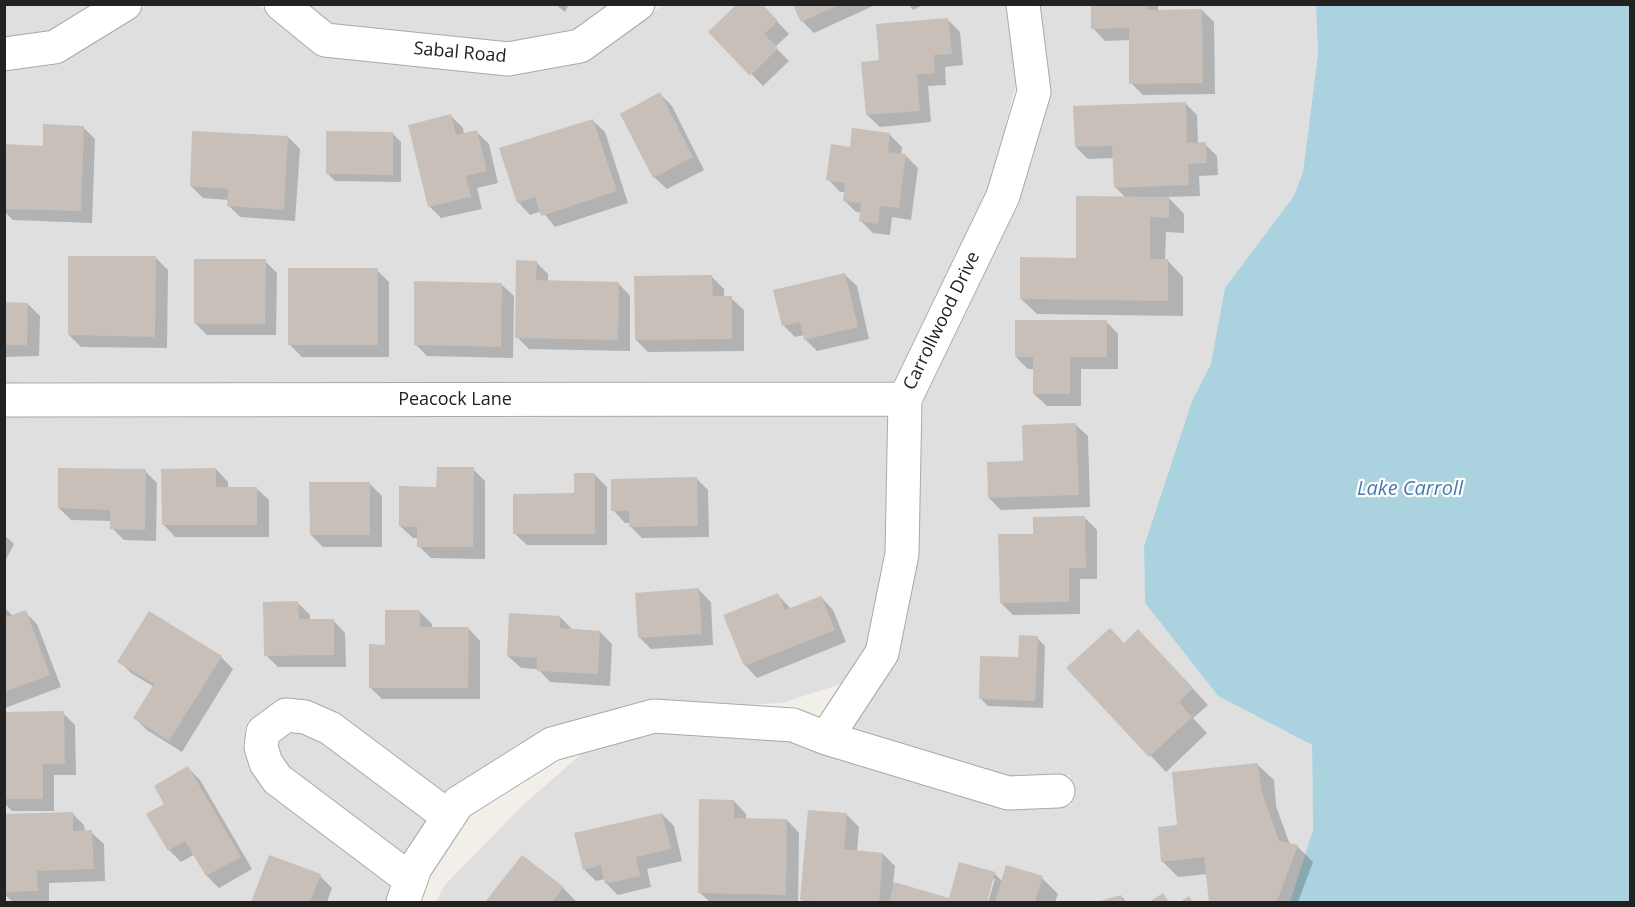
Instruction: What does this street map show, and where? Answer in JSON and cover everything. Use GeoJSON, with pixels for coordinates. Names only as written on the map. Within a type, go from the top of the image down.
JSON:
{"type":"FeatureCollection","features":[{"type":"Feature","properties":{"kind":"street"},"geometry":{"type":"LineString","coordinates":[[4,54],[55,47],[125,4]]}},
{"type":"Feature","properties":{"kind":"street","name":"Sabal Road"},"geometry":{"type":"LineString","coordinates":[[281,4],[325,40],[508,59],[580,46],[638,4]]}},
{"type":"Feature","properties":{"kind":"street","name":"Carrollwood Drive"},"geometry":{"type":"LineString","coordinates":[[826,738],[882,653],[902,554],[905,399],[1003,196],[1034,92],[1023,4]]}},
{"type":"Feature","properties":{"kind":"street","name":"Peacock Lane"},"geometry":{"type":"LineString","coordinates":[[4,400],[905,399]]}},
{"type":"Feature","properties":{"kind":"street"},"geometry":{"type":"LineString","coordinates":[[449,817],[330,728],[305,717],[286,715],[264,732],[261,747],[266,763],[277,779],[407,891],[415,868],[449,817],[458,803],[552,744],[654,716],[793,726],[1008,793],[1058,791]]}},
{"type":"Feature","properties":{"kind":"shaded area"},"geometry":{"type":"Polygon","coordinates":[[[5,5],[98,5],[50,32],[5,40],[5,5]]]}},
{"type":"Feature","properties":{"kind":"shaded area"},"geometry":{"type":"Polygon","coordinates":[[[146,5],[258,5],[317,52],[588,59],[663,5],[1009,5],[1018,76],[989,193],[897,384],[5,386],[5,69],[130,19],[146,5]]]}},
{"type":"Feature","properties":{"kind":"shaded area"},"geometry":{"type":"Polygon","coordinates":[[[304,5],[614,5],[576,32],[508,44],[330,25],[304,5]]]}},
{"type":"Feature","properties":{"kind":"shaded area"},"geometry":{"type":"Polygon","coordinates":[[[1036,5],[1316,5],[1318,54],[1298,213],[1192,401],[1144,546],[1145,603],[1218,696],[1312,745],[1313,832],[1301,902],[436,902],[444,886],[523,805],[586,750],[655,731],[791,740],[1004,808],[1071,805],[1070,775],[1009,778],[848,729],[928,381],[1014,204],[1036,5]]]}},
{"type":"Feature","properties":{"kind":"shaded area"},"geometry":{"type":"Polygon","coordinates":[[[891,414],[889,552],[872,637],[844,683],[782,703],[728,706],[546,731],[389,902],[5,902],[4,415],[891,414]]]}},
{"type":"Feature","properties":{"kind":"water","name":"Lake Carroll"},"geometry":{"type":"Polygon","coordinates":[[[1316,5],[1630,5],[1630,902],[1290,902],[1313,830],[1312,745],[1218,696],[1145,603],[1144,546],[1192,401],[1211,364],[1225,288],[1294,196],[1303,172],[1318,54],[1316,5]]]}},
{"type":"Feature","properties":{"kind":"building"},"geometry":{"type":"Polygon","coordinates":[[[737,4],[762,4],[778,21],[764,34],[778,48],[750,76],[708,32],[737,4]]]}},
{"type":"Feature","properties":{"kind":"building"},"geometry":{"type":"Polygon","coordinates":[[[1091,4],[1147,4],[1147,10],[1202,9],[1203,83],[1129,84],[1129,28],[1091,29],[1091,4]]]}},
{"type":"Feature","properties":{"kind":"building"},"geometry":{"type":"Polygon","coordinates":[[[793,5],[839,5],[801,22],[793,5]]]}},
{"type":"Feature","properties":{"kind":"building"},"geometry":{"type":"Polygon","coordinates":[[[948,18],[952,54],[934,55],[935,73],[917,75],[920,111],[866,115],[861,62],[879,60],[876,24],[948,18]]]}},
{"type":"Feature","properties":{"kind":"building"},"geometry":{"type":"Polygon","coordinates":[[[660,92],[693,157],[653,178],[620,114],[660,92]]]}},
{"type":"Feature","properties":{"kind":"building"},"geometry":{"type":"Polygon","coordinates":[[[1186,102],[1187,143],[1206,142],[1207,163],[1188,164],[1189,185],[1114,188],[1112,146],[1075,147],[1073,106],[1186,102]]]}},
{"type":"Feature","properties":{"kind":"building"},"geometry":{"type":"Polygon","coordinates":[[[451,114],[456,135],[477,130],[487,171],[466,176],[471,197],[428,207],[408,125],[451,114]]]}},
{"type":"Feature","properties":{"kind":"building"},"geometry":{"type":"Polygon","coordinates":[[[593,119],[617,191],[541,216],[535,197],[517,203],[499,148],[593,119]]]}},
{"type":"Feature","properties":{"kind":"building"},"geometry":{"type":"Polygon","coordinates":[[[43,124],[84,126],[81,211],[4,209],[4,144],[43,146],[43,124]]]}},
{"type":"Feature","properties":{"kind":"building"},"geometry":{"type":"Polygon","coordinates":[[[852,128],[890,133],[888,152],[906,154],[899,208],[880,206],[878,224],[859,221],[861,203],[843,201],[845,183],[826,180],[831,144],[850,147],[852,128]]]}},
{"type":"Feature","properties":{"kind":"building"},"geometry":{"type":"Polygon","coordinates":[[[192,131],[288,136],[284,210],[227,206],[228,189],[190,186],[192,131]]]}},
{"type":"Feature","properties":{"kind":"building"},"geometry":{"type":"Polygon","coordinates":[[[326,131],[393,132],[393,175],[326,174],[326,131]]]}},
{"type":"Feature","properties":{"kind":"building"},"geometry":{"type":"Polygon","coordinates":[[[1076,196],[1169,197],[1169,218],[1150,217],[1150,259],[1168,259],[1168,301],[1020,299],[1020,257],[1076,258],[1076,196]]]}},
{"type":"Feature","properties":{"kind":"building"},"geometry":{"type":"Polygon","coordinates":[[[68,256],[156,256],[155,337],[68,335],[68,256]]]}},
{"type":"Feature","properties":{"kind":"building"},"geometry":{"type":"Polygon","coordinates":[[[194,259],[266,259],[265,324],[194,324],[194,259]]]}},
{"type":"Feature","properties":{"kind":"building"},"geometry":{"type":"Polygon","coordinates":[[[516,260],[537,261],[536,280],[619,282],[618,340],[515,338],[516,260]]]}},
{"type":"Feature","properties":{"kind":"building"},"geometry":{"type":"Polygon","coordinates":[[[288,268],[378,268],[378,345],[288,345],[288,268]]]}},
{"type":"Feature","properties":{"kind":"building"},"geometry":{"type":"Polygon","coordinates":[[[845,273],[858,327],[804,340],[800,322],[782,326],[773,290],[845,273]]]}},
{"type":"Feature","properties":{"kind":"building"},"geometry":{"type":"Polygon","coordinates":[[[712,275],[713,296],[732,296],[732,339],[635,340],[634,276],[712,275]]]}},
{"type":"Feature","properties":{"kind":"building"},"geometry":{"type":"Polygon","coordinates":[[[414,281],[502,283],[501,347],[414,345],[414,281]]]}},
{"type":"Feature","properties":{"kind":"building"},"geometry":{"type":"Polygon","coordinates":[[[5,302],[28,303],[27,345],[5,345],[5,302]]]}},
{"type":"Feature","properties":{"kind":"building"},"geometry":{"type":"Polygon","coordinates":[[[1015,320],[1107,320],[1107,357],[1070,357],[1070,394],[1033,394],[1033,357],[1015,357],[1015,320]]]}},
{"type":"Feature","properties":{"kind":"building"},"geometry":{"type":"Polygon","coordinates":[[[1076,423],[1079,495],[988,498],[987,462],[1023,461],[1022,425],[1076,423]]]}},
{"type":"Feature","properties":{"kind":"building"},"geometry":{"type":"Polygon","coordinates":[[[437,467],[474,467],[473,547],[417,547],[417,527],[399,526],[399,486],[436,487],[437,467]]]}},
{"type":"Feature","properties":{"kind":"building"},"geometry":{"type":"Polygon","coordinates":[[[58,468],[146,469],[145,530],[110,529],[110,510],[58,508],[58,468]]]}},
{"type":"Feature","properties":{"kind":"building"},"geometry":{"type":"Polygon","coordinates":[[[216,468],[216,487],[257,487],[257,525],[162,525],[161,469],[216,468]]]}},
{"type":"Feature","properties":{"kind":"building"},"geometry":{"type":"Polygon","coordinates":[[[574,473],[595,473],[595,534],[513,534],[513,494],[574,493],[574,473]]]}},
{"type":"Feature","properties":{"kind":"building"},"geometry":{"type":"Polygon","coordinates":[[[697,477],[698,526],[629,527],[629,511],[611,511],[611,479],[697,477]]]}},
{"type":"Feature","properties":{"kind":"building"},"geometry":{"type":"Polygon","coordinates":[[[309,482],[370,482],[370,535],[310,535],[309,482]]]}},
{"type":"Feature","properties":{"kind":"building"},"geometry":{"type":"Polygon","coordinates":[[[1085,516],[1086,568],[1069,568],[1069,602],[1000,603],[998,534],[1033,534],[1033,517],[1085,516]]]}},
{"type":"Feature","properties":{"kind":"building"},"geometry":{"type":"Polygon","coordinates":[[[699,588],[702,634],[638,638],[635,593],[699,588]]]}},
{"type":"Feature","properties":{"kind":"building"},"geometry":{"type":"Polygon","coordinates":[[[778,593],[785,610],[821,596],[835,630],[744,666],[723,615],[778,593]]]}},
{"type":"Feature","properties":{"kind":"building"},"geometry":{"type":"Polygon","coordinates":[[[298,601],[299,619],[334,619],[334,655],[264,656],[263,602],[298,601]]]}},
{"type":"Feature","properties":{"kind":"building"},"geometry":{"type":"Polygon","coordinates":[[[26,610],[50,675],[4,692],[4,613],[7,617],[26,610]]]}},
{"type":"Feature","properties":{"kind":"building"},"geometry":{"type":"Polygon","coordinates":[[[385,610],[420,610],[420,627],[469,627],[468,688],[369,688],[369,644],[385,645],[385,610]]]}},
{"type":"Feature","properties":{"kind":"building"},"geometry":{"type":"Polygon","coordinates":[[[149,611],[222,656],[169,741],[133,718],[154,684],[117,662],[149,611]]]}},
{"type":"Feature","properties":{"kind":"building"},"geometry":{"type":"Polygon","coordinates":[[[509,613],[560,616],[560,628],[600,631],[598,674],[537,671],[537,658],[507,656],[509,613]]]}},
{"type":"Feature","properties":{"kind":"building"},"geometry":{"type":"Polygon","coordinates":[[[1110,628],[1124,643],[1138,629],[1193,688],[1179,702],[1192,717],[1149,757],[1066,668],[1110,628]]]}},
{"type":"Feature","properties":{"kind":"building"},"geometry":{"type":"Polygon","coordinates":[[[1019,635],[1038,636],[1035,701],[979,699],[980,656],[1018,657],[1019,635]]]}},
{"type":"Feature","properties":{"kind":"building"},"geometry":{"type":"Polygon","coordinates":[[[64,711],[65,764],[43,764],[43,799],[4,799],[4,712],[64,711]]]}},
{"type":"Feature","properties":{"kind":"building"},"geometry":{"type":"Polygon","coordinates":[[[1258,763],[1261,789],[1279,841],[1298,845],[1277,901],[1209,902],[1204,857],[1161,862],[1158,827],[1177,825],[1172,772],[1258,763]]]}},
{"type":"Feature","properties":{"kind":"building"},"geometry":{"type":"Polygon","coordinates":[[[188,766],[241,857],[206,876],[185,841],[168,851],[146,814],[164,804],[154,786],[188,766]]]}},
{"type":"Feature","properties":{"kind":"building"},"geometry":{"type":"Polygon","coordinates":[[[699,799],[734,800],[734,818],[787,819],[786,895],[698,893],[699,799]]]}},
{"type":"Feature","properties":{"kind":"building"},"geometry":{"type":"Polygon","coordinates":[[[808,810],[847,813],[844,849],[883,853],[879,902],[800,900],[808,810]]]}},
{"type":"Feature","properties":{"kind":"building"},"geometry":{"type":"Polygon","coordinates":[[[73,812],[73,831],[92,830],[94,869],[37,871],[38,891],[4,892],[4,814],[73,812]]]}},
{"type":"Feature","properties":{"kind":"building"},"geometry":{"type":"Polygon","coordinates":[[[662,813],[671,849],[636,857],[640,876],[605,884],[601,865],[583,870],[574,833],[662,813]]]}},
{"type":"Feature","properties":{"kind":"building"},"geometry":{"type":"Polygon","coordinates":[[[269,855],[321,874],[310,902],[251,902],[269,855]]]}},
{"type":"Feature","properties":{"kind":"building"},"geometry":{"type":"Polygon","coordinates":[[[522,855],[564,887],[552,902],[485,902],[522,855]]]}},
{"type":"Feature","properties":{"kind":"building"},"geometry":{"type":"Polygon","coordinates":[[[959,862],[995,872],[987,902],[889,902],[894,882],[949,898],[959,862]]]}},
{"type":"Feature","properties":{"kind":"building"},"geometry":{"type":"Polygon","coordinates":[[[1006,865],[1043,876],[1035,902],[995,902],[1006,865]]]}},
{"type":"Feature","properties":{"kind":"building"},"geometry":{"type":"Polygon","coordinates":[[[1163,893],[1169,902],[1149,902],[1163,893]]]}},
{"type":"Feature","properties":{"kind":"building"},"geometry":{"type":"Polygon","coordinates":[[[1121,895],[1123,902],[1096,902],[1121,895]]]}},
{"type":"Feature","properties":{"kind":"building"},"geometry":{"type":"Polygon","coordinates":[[[1189,896],[1193,902],[1180,902],[1189,896]]]}}]}
